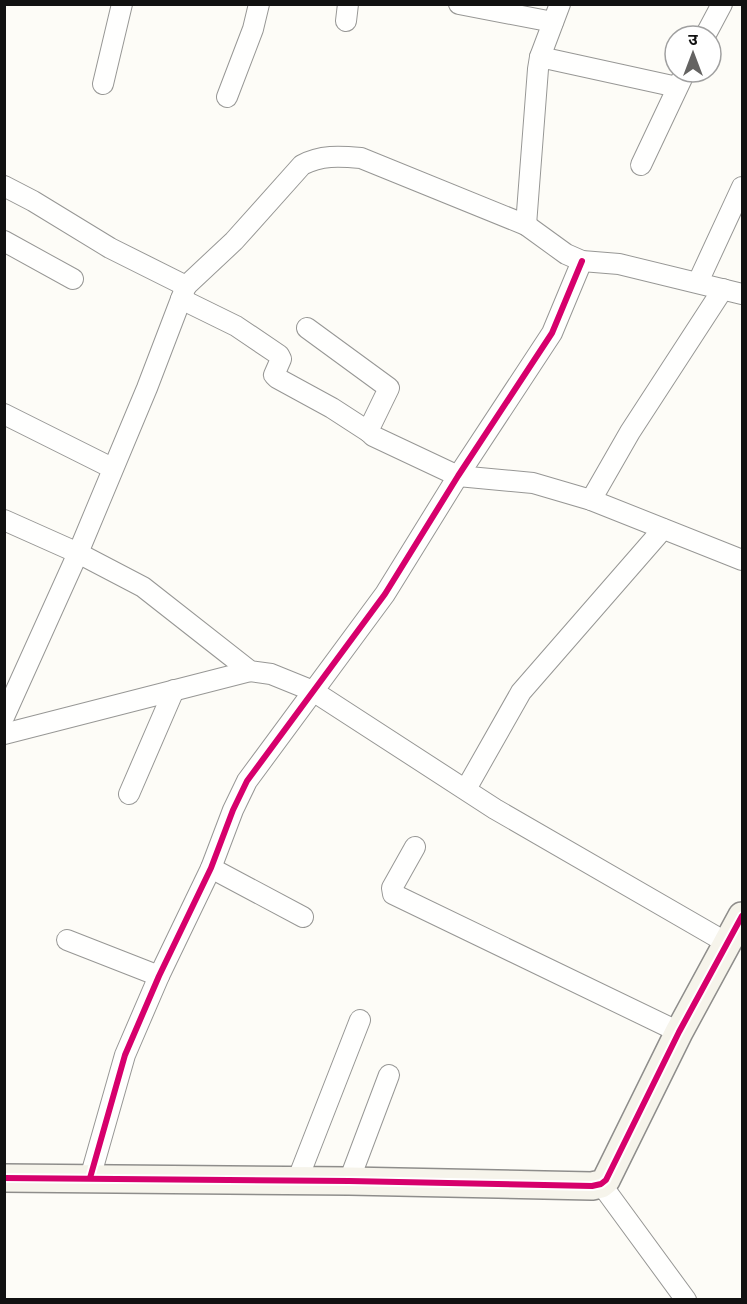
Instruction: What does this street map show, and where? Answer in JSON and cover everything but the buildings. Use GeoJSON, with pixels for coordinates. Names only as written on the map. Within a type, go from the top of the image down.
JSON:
{"type":"FeatureCollection","features":[{"type":"Feature","properties":{"kind":"street"},"geometry":{"type":"LineString","coordinates":[[103,84],[122,4]]}},
{"type":"Feature","properties":{"kind":"street"},"geometry":{"type":"LineString","coordinates":[[227,97],[254,29],[259,4]]}},
{"type":"Feature","properties":{"kind":"street"},"geometry":{"type":"LineString","coordinates":[[459,4],[557,13],[540,57],[526,225]]}},
{"type":"Feature","properties":{"kind":"street"},"geometry":{"type":"LineString","coordinates":[[712,24],[723,4]]}},
{"type":"Feature","properties":{"kind":"street"},"geometry":{"type":"LineString","coordinates":[[540,57],[663,77]]}},
{"type":"Feature","properties":{"kind":"street"},"geometry":{"type":"LineString","coordinates":[[641,165],[679,84]]}},
{"type":"Feature","properties":{"kind":"street"},"geometry":{"type":"LineString","coordinates":[[4,717],[78,553],[147,388],[184,292],[234,241],[302,165],[314,159],[332,156],[361,158],[526,225],[566,254],[582,261],[619,264],[742,294]]}},
{"type":"Feature","properties":{"kind":"street"},"geometry":{"type":"LineString","coordinates":[[4,186],[184,292],[279,355],[281,359],[274,375],[277,378],[332,408],[373,436],[458,476],[534,483],[591,500],[742,560]]}},
{"type":"Feature","properties":{"kind":"street"},"geometry":{"type":"LineString","coordinates":[[698,282],[742,187]]}},
{"type":"Feature","properties":{"kind":"street"},"geometry":{"type":"LineString","coordinates":[[4,241],[73,279]]}},
{"type":"Feature","properties":{"kind":"street"},"geometry":{"type":"LineString","coordinates":[[90,1178],[125,1055],[159,976],[212,868],[233,810],[247,781],[385,594],[458,476],[552,333],[582,261]]}},
{"type":"Feature","properties":{"kind":"street"},"geometry":{"type":"LineString","coordinates":[[591,500],[630,432],[723,289]]}},
{"type":"Feature","properties":{"kind":"street"},"geometry":{"type":"LineString","coordinates":[[308,327],[389,388],[369,432]]}},
{"type":"Feature","properties":{"kind":"street"},"geometry":{"type":"LineString","coordinates":[[4,414],[112,468]]}},
{"type":"Feature","properties":{"kind":"street"},"geometry":{"type":"LineString","coordinates":[[4,520],[78,553],[143,587],[250,671]]}},
{"type":"Feature","properties":{"kind":"street"},"geometry":{"type":"LineString","coordinates":[[466,789],[522,692],[663,529]]}},
{"type":"Feature","properties":{"kind":"street"},"geometry":{"type":"LineString","coordinates":[[4,734],[250,671],[272,674],[313,691],[495,809],[727,943]]}},
{"type":"Feature","properties":{"kind":"street"},"geometry":{"type":"LineString","coordinates":[[129,794],[174,690]]}},
{"type":"Feature","properties":{"kind":"street"},"geometry":{"type":"LineString","coordinates":[[415,847],[392,888],[393,894],[679,1032]]}},
{"type":"Feature","properties":{"kind":"street"},"geometry":{"type":"LineString","coordinates":[[212,868],[303,916]]}},
{"type":"Feature","properties":{"kind":"street"},"geometry":{"type":"LineString","coordinates":[[4,1178],[592,1186],[601,1184],[606,1180],[679,1032],[742,916]]}},
{"type":"Feature","properties":{"kind":"street"},"geometry":{"type":"LineString","coordinates":[[67,940],[159,976]]}},
{"type":"Feature","properties":{"kind":"street"},"geometry":{"type":"LineString","coordinates":[[297,1181],[360,1020]]}},
{"type":"Feature","properties":{"kind":"street"},"geometry":{"type":"LineString","coordinates":[[349,1181],[389,1075]]}},
{"type":"Feature","properties":{"kind":"street"},"geometry":{"type":"LineString","coordinates":[[601,1184],[686,1299]]}},
{"type":"Feature","properties":{"kind":"cycle path"},"geometry":{"type":"LineString","coordinates":[[90,1178],[125,1055],[159,976],[211,868],[233,810],[247,781],[385,594],[458,476],[552,333],[582,261]]}},
{"type":"Feature","properties":{"kind":"cycle path"},"geometry":{"type":"LineString","coordinates":[[4,1178],[592,1186],[601,1184],[606,1180],[679,1032],[742,916]]}}]}
